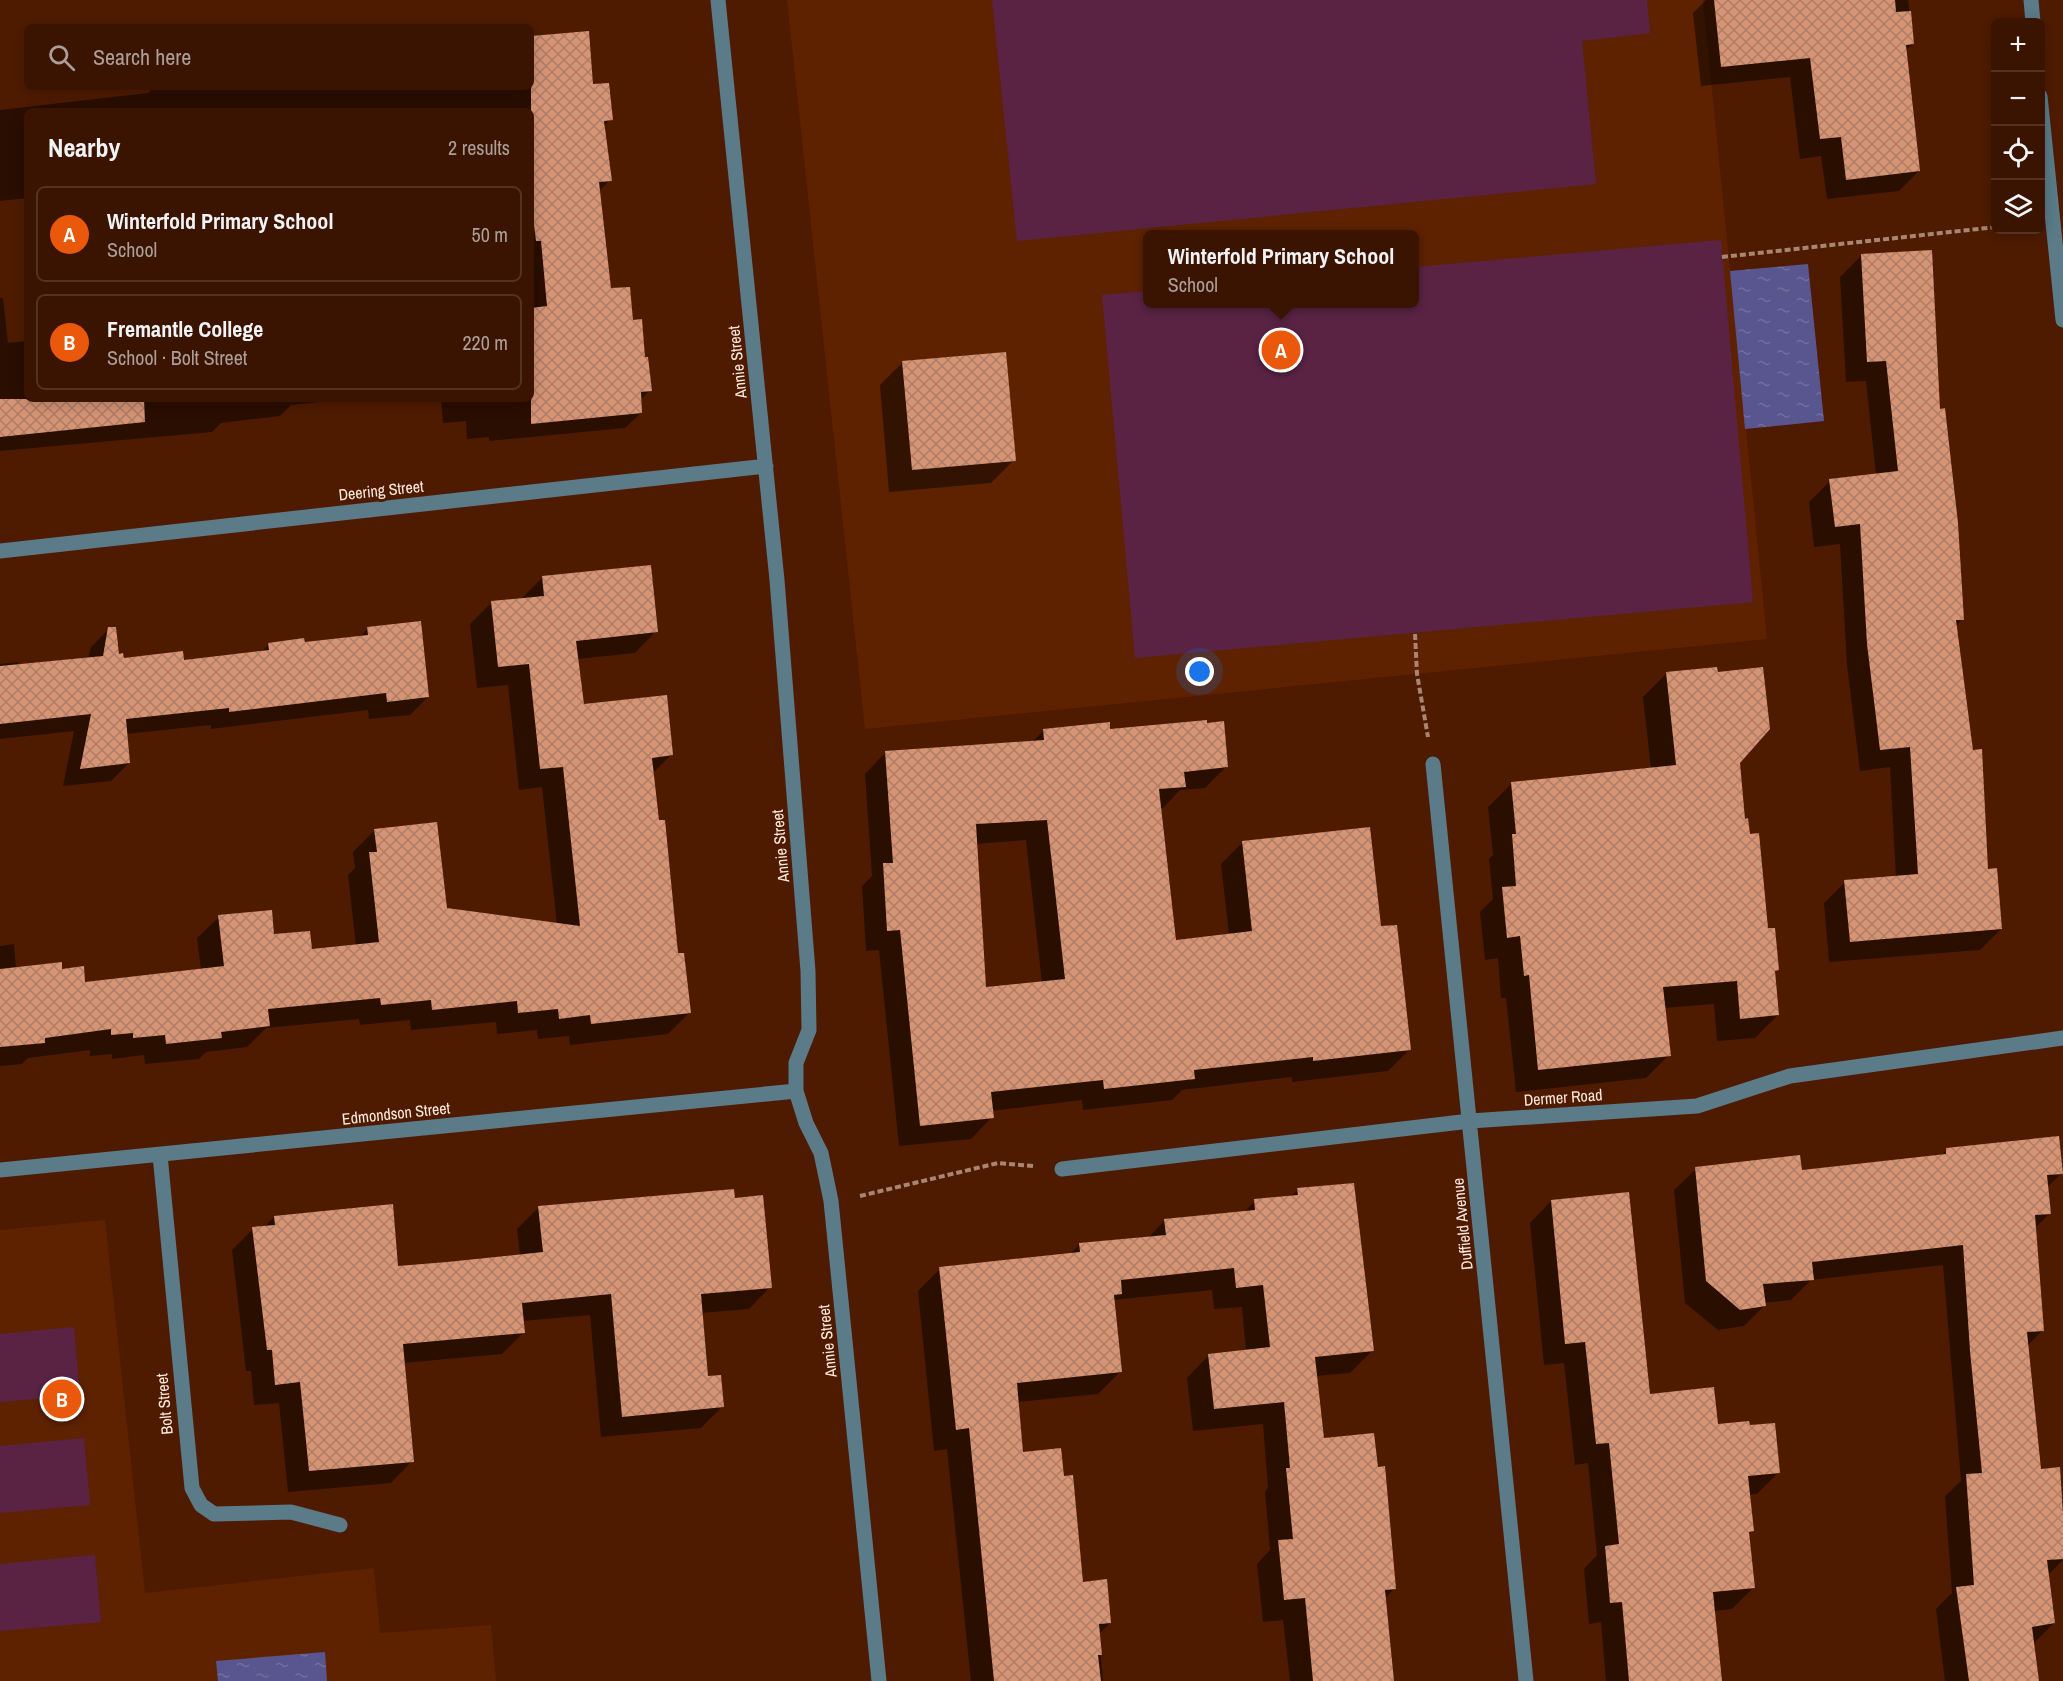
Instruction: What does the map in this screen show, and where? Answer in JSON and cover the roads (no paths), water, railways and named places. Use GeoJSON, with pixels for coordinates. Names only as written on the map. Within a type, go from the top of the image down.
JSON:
{"type":"FeatureCollection","features":[{"type":"Feature","properties":{"kind":"street","name":"Annie Street"},"geometry":{"type":"LineString","coordinates":[[718,0],[777,580],[808,971],[809,1030],[796,1063],[796,1091],[806,1122],[821,1153],[831,1201],[879,1681]]}},
{"type":"Feature","properties":{"kind":"street"},"geometry":{"type":"LineString","coordinates":[[2031,0],[2033,18]]}},
{"type":"Feature","properties":{"kind":"street"},"geometry":{"type":"LineString","coordinates":[[2043,126],[2063,320]]}},
{"type":"Feature","properties":{"kind":"street","name":"Deering Street"},"geometry":{"type":"LineString","coordinates":[[0,551],[766,466]]}},
{"type":"Feature","properties":{"kind":"street","name":"Duffield Avenue"},"geometry":{"type":"LineString","coordinates":[[1433,764],[1526,1681]]}},
{"type":"Feature","properties":{"kind":"street","name":"Dermer Road"},"geometry":{"type":"LineString","coordinates":[[1062,1169],[1470,1121],[1697,1106],[1790,1076],[2063,1038]]}},
{"type":"Feature","properties":{"kind":"street","name":"Edmondson Street"},"geometry":{"type":"LineString","coordinates":[[0,1170],[796,1091]]}},
{"type":"Feature","properties":{"kind":"street","name":"Bolt Street"},"geometry":{"type":"LineString","coordinates":[[160,1155],[192,1488],[201,1505],[214,1514],[291,1512],[340,1525]]}},
{"type":"Feature","properties":{"kind":"water"},"geometry":{"type":"Polygon","coordinates":[[[1808,264],[1824,421],[1745,429],[1730,271],[1808,264]]]}},
{"type":"Feature","properties":{"kind":"water"},"geometry":{"type":"Polygon","coordinates":[[[325,1652],[327,1681],[218,1681],[216,1661],[325,1652]]]}},
{"type":"Feature","properties":{"kind":"place","name":"Winterfold Primary School"},"geometry":{"type":"Point","coordinates":[1281,350]}},
{"type":"Feature","properties":{"kind":"place","name":"Fremantle College"},"geometry":{"type":"Point","coordinates":[62,1399]}}]}
